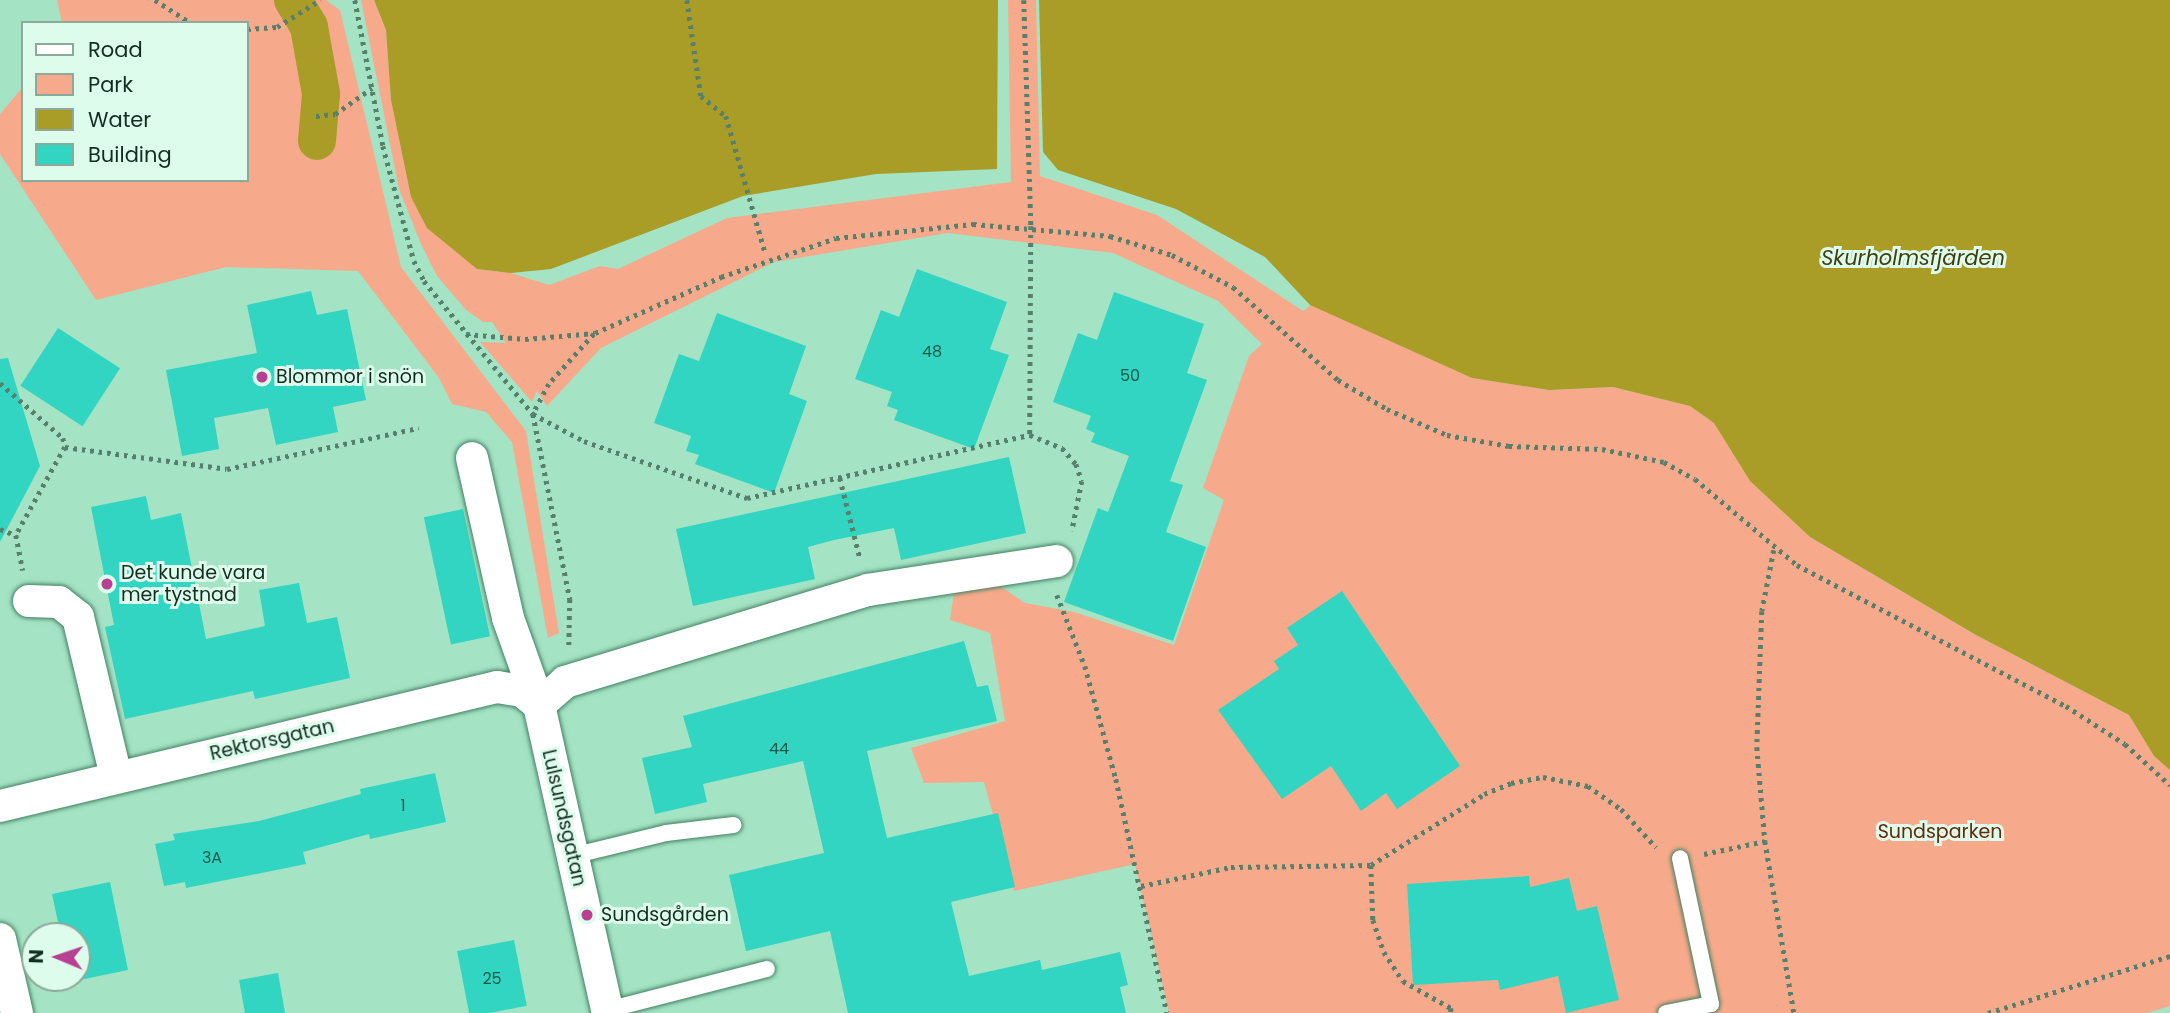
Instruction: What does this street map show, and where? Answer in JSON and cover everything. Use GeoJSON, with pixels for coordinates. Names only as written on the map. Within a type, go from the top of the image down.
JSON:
{"type":"FeatureCollection","features":[{"type":"Feature","properties":{"kind":"street","name":"Lulsundsgatan"},"geometry":{"type":"LineString","coordinates":[[472,458],[508,618],[540,705],[607,1011]]}},
{"type":"Feature","properties":{"kind":"street"},"geometry":{"type":"LineString","coordinates":[[540,705],[565,682],[868,590],[1057,561]]}},
{"type":"Feature","properties":{"kind":"street"},"geometry":{"type":"LineString","coordinates":[[29,601],[59,602],[78,617],[116,777]]}},
{"type":"Feature","properties":{"kind":"street","name":"Rektorsgatan"},"geometry":{"type":"LineString","coordinates":[[0,806],[497,687],[522,691],[540,705]]}},
{"type":"Feature","properties":{"kind":"street"},"geometry":{"type":"LineString","coordinates":[[0,939],[17,1013]]}},
{"type":"Feature","properties":{"kind":"lane"},"geometry":{"type":"LineString","coordinates":[[572,856],[666,833],[734,825]]}},
{"type":"Feature","properties":{"kind":"lane"},"geometry":{"type":"LineString","coordinates":[[1666,1013],[1712,1008],[1681,858]]}},
{"type":"Feature","properties":{"kind":"lane"},"geometry":{"type":"LineString","coordinates":[[607,1011],[767,970]]}},
{"type":"Feature","properties":{"kind":"path"},"geometry":{"type":"LineString","coordinates":[[155,0],[188,21]]}},
{"type":"Feature","properties":{"kind":"path"},"geometry":{"type":"LineString","coordinates":[[248,29],[277,27],[302,15],[320,0]]}},
{"type":"Feature","properties":{"kind":"path"},"geometry":{"type":"LineString","coordinates":[[355,0],[372,88],[414,261],[467,334],[533,414],[570,599],[567,659]]}},
{"type":"Feature","properties":{"kind":"path"},"geometry":{"type":"LineString","coordinates":[[687,0],[701,96],[726,116],[765,252]]}},
{"type":"Feature","properties":{"kind":"path"},"geometry":{"type":"LineString","coordinates":[[1024,0],[1031,226],[1030,435]]}},
{"type":"Feature","properties":{"kind":"path"},"geometry":{"type":"LineString","coordinates":[[319,116],[360,101],[372,88]]}},
{"type":"Feature","properties":{"kind":"path"},"geometry":{"type":"LineString","coordinates":[[467,334],[525,339],[595,333],[721,277],[836,238],[972,224],[1031,226],[1110,236],[1172,255],[1233,287],[1338,380],[1387,409],[1447,435],[1509,446],[1602,449],[1664,463],[1721,500],[1774,550],[2066,706],[2125,744],[2170,785]]}},
{"type":"Feature","properties":{"kind":"path"},"geometry":{"type":"LineString","coordinates":[[533,414],[549,384],[595,333]]}},
{"type":"Feature","properties":{"kind":"path"},"geometry":{"type":"LineString","coordinates":[[0,383],[62,438],[65,447],[16,536],[29,601]]}},
{"type":"Feature","properties":{"kind":"path"},"geometry":{"type":"LineString","coordinates":[[65,447],[190,467],[227,469],[419,428]]}},
{"type":"Feature","properties":{"kind":"path"},"geometry":{"type":"LineString","coordinates":[[840,478],[868,590]]}},
{"type":"Feature","properties":{"kind":"path"},"geometry":{"type":"LineString","coordinates":[[0,529],[16,536]]}},
{"type":"Feature","properties":{"kind":"path"},"geometry":{"type":"LineString","coordinates":[[1774,550],[1762,611],[1757,698],[1765,841],[1794,1013]]}},
{"type":"Feature","properties":{"kind":"path"},"geometry":{"type":"LineString","coordinates":[[1141,886],[1242,866],[1371,865],[1484,794],[1511,783],[1543,777],[1588,786],[1621,809],[1659,850],[1681,858],[1765,841]]}},
{"type":"Feature","properties":{"kind":"path"},"geometry":{"type":"LineString","coordinates":[[1371,865],[1373,920],[1384,952],[1403,982],[1451,1008],[1451,1013]]}},
{"type":"Feature","properties":{"kind":"path"},"geometry":{"type":"LineString","coordinates":[[1988,1013],[2170,956]]}},
{"type":"Feature","properties":{"kind":"green space"},"geometry":{"type":"Polygon","coordinates":[[[57,0],[326,0],[340,10],[401,267],[526,431],[559,633],[548,638],[512,442],[486,412],[452,404],[439,378],[358,271],[226,267],[96,300],[0,154],[0,114],[21,89],[21,182],[248,182],[248,21],[62,21],[57,0]]]}},
{"type":"Feature","properties":{"kind":"green space","name":"Sundsparken"},"geometry":{"type":"Polygon","coordinates":[[[361,0],[374,0],[386,30],[391,100],[411,197],[477,269],[511,273],[549,285],[600,266],[618,269],[727,218],[1011,182],[1008,0],[1036,0],[1040,176],[1157,215],[1303,311],[1311,305],[1472,378],[1549,390],[1613,387],[1690,406],[1714,423],[1750,481],[1810,537],[1976,635],[2129,715],[2154,756],[2170,770],[2170,1006],[2147,1013],[1169,1013],[1135,864],[1014,891],[984,782],[924,783],[911,748],[1005,721],[990,633],[950,620],[956,578],[990,579],[1025,603],[1074,612],[1174,645],[1224,500],[1203,488],[1249,356],[1262,344],[1218,301],[1113,253],[948,233],[774,262],[601,348],[547,406],[537,391],[532,402],[480,342],[506,343],[492,322],[483,322],[466,310],[437,276],[421,244],[399,189],[361,0]]]}},
{"type":"Feature","properties":{"kind":"water"},"geometry":{"type":"Polygon","coordinates":[[[374,0],[998,0],[997,169],[876,174],[743,196],[551,269],[511,273],[477,269],[427,228],[411,197],[391,100],[386,30],[374,0]]]}},
{"type":"Feature","properties":{"kind":"water","name":"Skurholmsfjärden"},"geometry":{"type":"Polygon","coordinates":[[[1039,0],[2170,0],[2170,770],[2154,756],[2129,715],[1976,635],[1810,537],[1750,481],[1714,423],[1690,406],[1613,387],[1549,390],[1472,378],[1310,305],[1265,257],[1176,209],[1058,170],[1043,152],[1039,0]]]}},
{"type":"Feature","properties":{"kind":"building"},"geometry":{"type":"Polygon","coordinates":[[[917,269],[1007,302],[990,349],[1009,355],[974,449],[894,420],[898,410],[887,406],[892,392],[855,379],[881,310],[899,317],[917,269]]]}},
{"type":"Feature","properties":{"kind":"building"},"geometry":{"type":"Polygon","coordinates":[[[311,291],[317,315],[347,309],[366,400],[333,407],[338,432],[276,445],[268,408],[214,418],[219,449],[182,456],[166,370],[257,353],[247,305],[311,291]]]}},
{"type":"Feature","properties":{"kind":"building"},"geometry":{"type":"Polygon","coordinates":[[[1114,292],[1204,324],[1187,373],[1207,380],[1170,481],[1183,485],[1166,532],[1206,547],[1173,641],[1064,602],[1098,508],[1108,512],[1129,456],[1091,442],[1095,433],[1086,429],[1091,416],[1053,402],[1078,333],[1097,340],[1114,292]]]}},
{"type":"Feature","properties":{"kind":"building"},"geometry":{"type":"Polygon","coordinates":[[[717,313],[806,346],[789,394],[807,401],[774,493],[695,464],[699,455],[686,451],[691,436],[654,423],[679,354],[699,361],[717,313]]]}},
{"type":"Feature","properties":{"kind":"building"},"geometry":{"type":"Polygon","coordinates":[[[58,328],[120,368],[82,426],[20,386],[58,328]]]}},
{"type":"Feature","properties":{"kind":"building"},"geometry":{"type":"Polygon","coordinates":[[[8,358],[40,466],[0,542],[0,359],[8,358]]]}},
{"type":"Feature","properties":{"kind":"building"},"geometry":{"type":"Polygon","coordinates":[[[1009,457],[1026,533],[901,560],[894,528],[834,540],[808,547],[815,579],[693,606],[676,529],[1009,457]]]}},
{"type":"Feature","properties":{"kind":"building"},"geometry":{"type":"Polygon","coordinates":[[[146,496],[151,520],[181,513],[206,639],[265,626],[259,590],[299,583],[307,623],[337,617],[350,678],[255,699],[253,691],[125,719],[105,627],[114,625],[91,507],[146,496]]]}},
{"type":"Feature","properties":{"kind":"building"},"geometry":{"type":"Polygon","coordinates":[[[463,509],[490,636],[451,644],[424,517],[463,509]]]}},
{"type":"Feature","properties":{"kind":"building"},"geometry":{"type":"Polygon","coordinates":[[[1342,591],[1460,766],[1397,809],[1386,793],[1361,811],[1331,766],[1282,799],[1218,710],[1279,669],[1274,661],[1298,645],[1287,628],[1342,591]]]}},
{"type":"Feature","properties":{"kind":"building"},"geometry":{"type":"Polygon","coordinates":[[[964,641],[977,687],[988,685],[997,721],[867,751],[887,838],[998,813],[1015,887],[951,902],[969,976],[1040,960],[1042,970],[1120,952],[1128,985],[1120,987],[1126,1013],[848,1013],[830,931],[746,951],[729,875],[824,853],[803,761],[703,784],[707,802],[655,814],[642,758],[692,747],[683,716],[964,641]]]}},
{"type":"Feature","properties":{"kind":"building"},"geometry":{"type":"Polygon","coordinates":[[[435,773],[446,822],[370,839],[369,834],[303,852],[306,864],[186,888],[185,882],[164,886],[155,844],[175,840],[173,834],[259,821],[361,794],[360,789],[435,773]]]}},
{"type":"Feature","properties":{"kind":"building"},"geometry":{"type":"Polygon","coordinates":[[[1529,876],[1530,887],[1569,878],[1577,911],[1597,906],[1619,1000],[1566,1013],[1558,976],[1500,990],[1498,980],[1413,985],[1407,884],[1529,876]]]}},
{"type":"Feature","properties":{"kind":"building"},"geometry":{"type":"Polygon","coordinates":[[[110,882],[128,970],[91,978],[91,922],[58,922],[52,894],[110,882]]]}},
{"type":"Feature","properties":{"kind":"building"},"geometry":{"type":"Polygon","coordinates":[[[514,940],[527,1006],[490,1013],[469,1013],[457,951],[514,940]]]}},
{"type":"Feature","properties":{"kind":"building"},"geometry":{"type":"Polygon","coordinates":[[[278,973],[285,1013],[245,1013],[239,980],[278,973]]]}},
{"type":"Feature","properties":{"kind":"waterway"},"geometry":{"type":"LineString","coordinates":[[293,0],[309,27],[321,94],[317,141]]}},
{"type":"Feature","properties":{"kind":"place","name":"Blommor i snön"},"geometry":{"type":"Point","coordinates":[262,377]}},
{"type":"Feature","properties":{"kind":"place","name":"Det kunde vara mer tystnad"},"geometry":{"type":"Point","coordinates":[107,584]}},
{"type":"Feature","properties":{"kind":"place","name":"Sundsgården"},"geometry":{"type":"Point","coordinates":[587,915]}}]}
